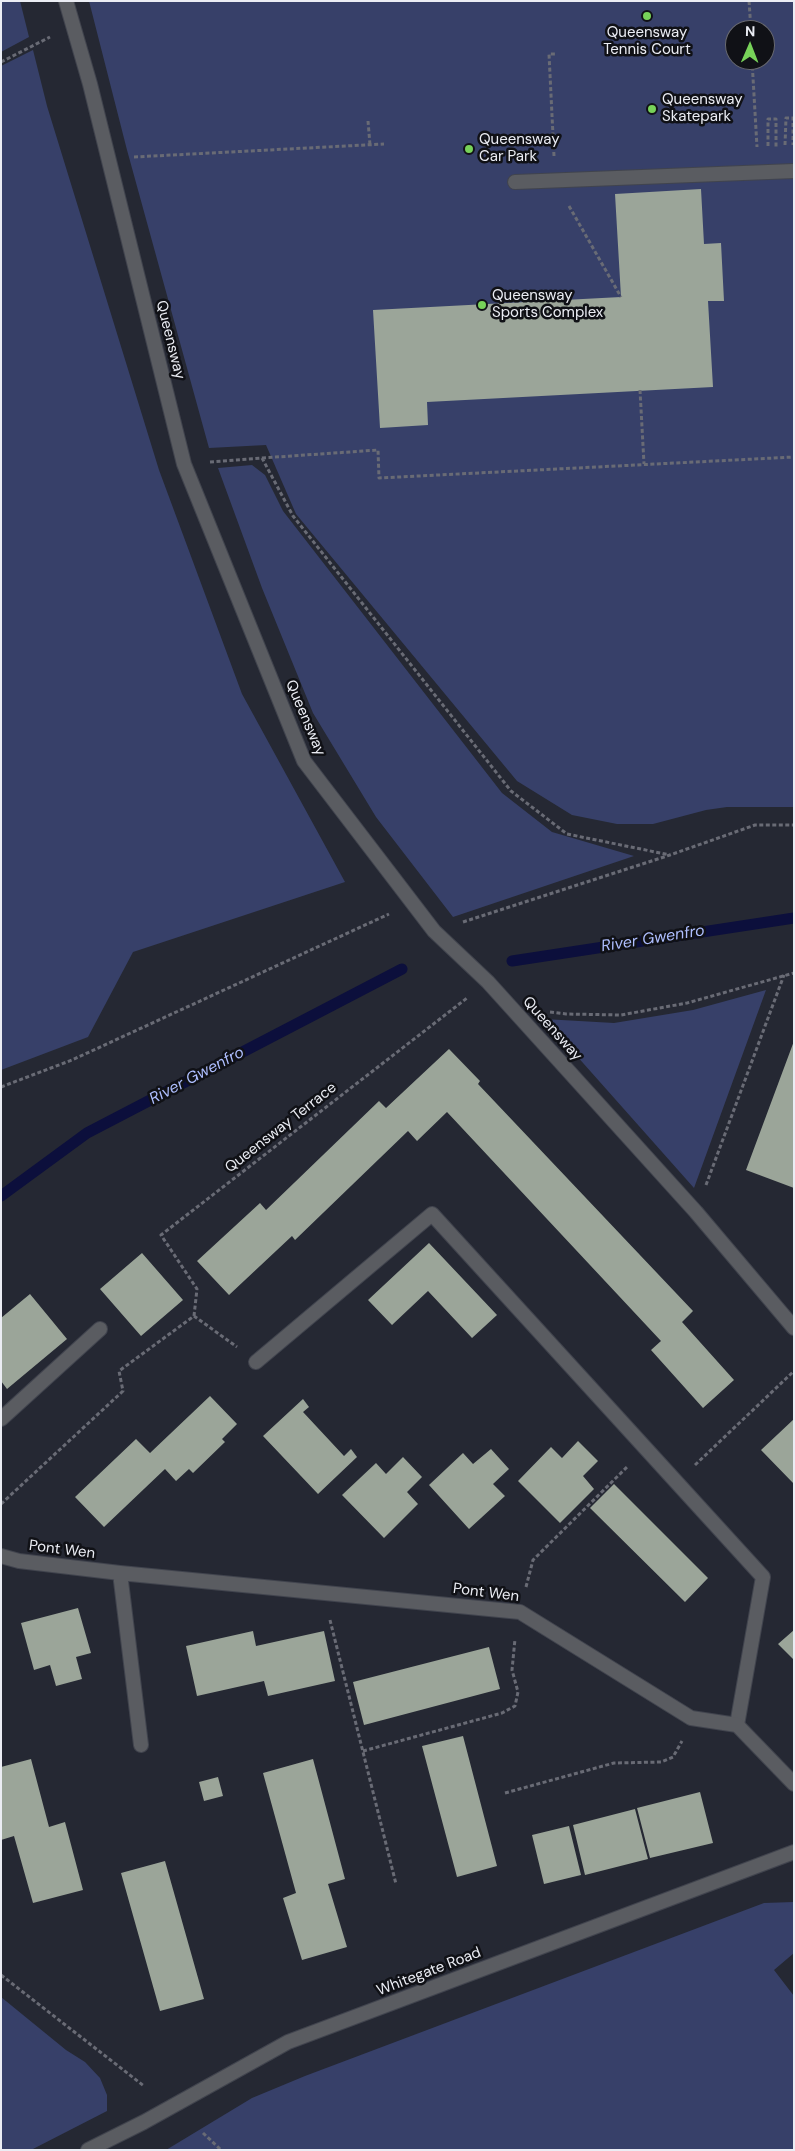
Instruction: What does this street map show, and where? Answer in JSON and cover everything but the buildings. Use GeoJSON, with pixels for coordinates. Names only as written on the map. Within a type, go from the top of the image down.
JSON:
{"type":"FeatureCollection","features":[{"type":"Feature","properties":{"kind":"street","name":"Queensway"},"geometry":{"type":"LineString","coordinates":[[66,1],[109,158],[184,464],[304,761],[434,932],[488,982],[696,1212],[794,1328]]}},
{"type":"Feature","properties":{"kind":"street"},"geometry":{"type":"LineString","coordinates":[[515,182],[794,172]]}},
{"type":"Feature","properties":{"kind":"street"},"geometry":{"type":"LineString","coordinates":[[256,1362],[432,1214],[763,1577],[737,1726],[794,1784]]}},
{"type":"Feature","properties":{"kind":"street"},"geometry":{"type":"LineString","coordinates":[[1,1419],[100,1329]]}},
{"type":"Feature","properties":{"kind":"street","name":"Pont Wen"},"geometry":{"type":"LineString","coordinates":[[1,1556],[19,1561],[120,1573],[520,1612],[691,1718],[737,1726]]}},
{"type":"Feature","properties":{"kind":"street"},"geometry":{"type":"LineString","coordinates":[[120,1573],[141,1745]]}},
{"type":"Feature","properties":{"kind":"street","name":"Whitegate Road"},"geometry":{"type":"LineString","coordinates":[[88,2150],[144,2122],[288,2042],[794,1852]]}},
{"type":"Feature","properties":{"kind":"path"},"geometry":{"type":"LineString","coordinates":[[749,1],[750,20]]}},
{"type":"Feature","properties":{"kind":"path"},"geometry":{"type":"LineString","coordinates":[[1,62],[73,24]]}},
{"type":"Feature","properties":{"kind":"path"},"geometry":{"type":"LineString","coordinates":[[557,54],[549,54],[555,181],[621,297]]}},
{"type":"Feature","properties":{"kind":"path"},"geometry":{"type":"LineString","coordinates":[[753,70],[757,154]]}},
{"type":"Feature","properties":{"kind":"path"},"geometry":{"type":"LineString","coordinates":[[785,153],[786,118],[793,118],[793,153]]}},
{"type":"Feature","properties":{"kind":"path"},"geometry":{"type":"LineString","coordinates":[[768,154],[768,119],[776,119],[776,154]]}},
{"type":"Feature","properties":{"kind":"path"},"geometry":{"type":"LineString","coordinates":[[368,121],[370,145]]}},
{"type":"Feature","properties":{"kind":"path"},"geometry":{"type":"LineString","coordinates":[[109,158],[384,144]]}},
{"type":"Feature","properties":{"kind":"path"},"geometry":{"type":"LineString","coordinates":[[640,390],[644,464]]}},
{"type":"Feature","properties":{"kind":"path"},"geometry":{"type":"LineString","coordinates":[[184,464],[378,450],[379,478],[794,457]]}},
{"type":"Feature","properties":{"kind":"path"},"geometry":{"type":"LineString","coordinates":[[262,458],[293,516],[511,791],[567,834],[670,855]]}},
{"type":"Feature","properties":{"kind":"path"},"geometry":{"type":"LineString","coordinates":[[434,932],[670,855],[755,825],[794,825]]}},
{"type":"Feature","properties":{"kind":"path"},"geometry":{"type":"LineString","coordinates":[[1,1087],[72,1060],[412,904]]}},
{"type":"Feature","properties":{"kind":"path"},"geometry":{"type":"LineString","coordinates":[[546,1011],[566,1014],[621,1015],[687,1003],[794,973]]}},
{"type":"Feature","properties":{"kind":"path"},"geometry":{"type":"LineString","coordinates":[[696,1212],[784,975]]}},
{"type":"Feature","properties":{"kind":"path","name":"Queensway Terrace"},"geometry":{"type":"LineString","coordinates":[[194,1316],[198,1289],[161,1235],[488,982]]}},
{"type":"Feature","properties":{"kind":"path"},"geometry":{"type":"LineString","coordinates":[[1,1504],[123,1391],[120,1371],[194,1316],[256,1362]]}},
{"type":"Feature","properties":{"kind":"path"},"geometry":{"type":"LineString","coordinates":[[677,1483],[794,1371]]}},
{"type":"Feature","properties":{"kind":"path"},"geometry":{"type":"LineString","coordinates":[[323,1592],[396,1884]]}},
{"type":"Feature","properties":{"kind":"path"},"geometry":{"type":"LineString","coordinates":[[505,1793],[614,1763],[629,1761],[645,1764],[661,1762],[673,1757],[691,1718]]}},
{"type":"Feature","properties":{"kind":"path"},"geometry":{"type":"LineString","coordinates":[[1,1975],[144,2086]]}},
{"type":"Feature","properties":{"kind":"path"},"geometry":{"type":"LineString","coordinates":[[203,2133],[221,2150]]}},
{"type":"Feature","properties":{"kind":"shaded area"},"geometry":{"type":"Polygon","coordinates":[[[1,1],[20,1],[29,37],[1,52],[1,1]]]}},
{"type":"Feature","properties":{"kind":"shaded area","name":"Queensway Sports Complex"},"geometry":{"type":"Polygon","coordinates":[[[89,1],[794,1],[794,807],[727,807],[706,810],[653,824],[617,824],[572,815],[517,781],[296,514],[266,445],[209,448],[127,150],[89,1]]]}},
{"type":"Feature","properties":{"kind":"shaded area"},"geometry":{"type":"Polygon","coordinates":[[[33,50],[47,106],[159,470],[242,694],[345,882],[133,952],[88,1037],[1,1070],[1,66],[33,50]]]}},
{"type":"Feature","properties":{"kind":"shaded area"},"geometry":{"type":"Polygon","coordinates":[[[252,465],[265,475],[283,511],[502,793],[552,832],[634,856],[453,917],[376,817],[313,713],[262,588],[218,468],[252,465]]]}},
{"type":"Feature","properties":{"kind":"shaded area"},"geometry":{"type":"Polygon","coordinates":[[[766,990],[694,1188],[544,1019],[614,1023],[693,1010],[766,990]]]}},
{"type":"Feature","properties":{"kind":"shaded area"},"geometry":{"type":"Polygon","coordinates":[[[794,1902],[794,1953],[774,1970],[794,1996],[794,2150],[166,2150],[252,2098],[305,2076],[764,1903],[794,1902]]]}},
{"type":"Feature","properties":{"kind":"shaded area"},"geometry":{"type":"Polygon","coordinates":[[[1,1997],[66,2050],[85,2062],[100,2078],[107,2095],[107,2111],[31,2150],[1,2150],[1,1997]]]}},
{"type":"Feature","properties":{"kind":"waterway","name":"River Gwenfro"},"geometry":{"type":"LineString","coordinates":[[512,961],[794,918]]}},
{"type":"Feature","properties":{"kind":"waterway","name":"River Gwenfro"},"geometry":{"type":"LineString","coordinates":[[1,1196],[87,1133],[402,969]]}},
{"type":"Feature","properties":{"kind":"place","name":"Queensway Tennis Court"},"geometry":{"type":"Point","coordinates":[647,16]}},
{"type":"Feature","properties":{"kind":"place","name":"Queensway Skatepark"},"geometry":{"type":"Point","coordinates":[652,109]}},
{"type":"Feature","properties":{"kind":"place","name":"Queensway Car Park"},"geometry":{"type":"Point","coordinates":[469,149]}},
{"type":"Feature","properties":{"kind":"place","name":"Queensway Sports Complex"},"geometry":{"type":"Point","coordinates":[482,305]}}]}
